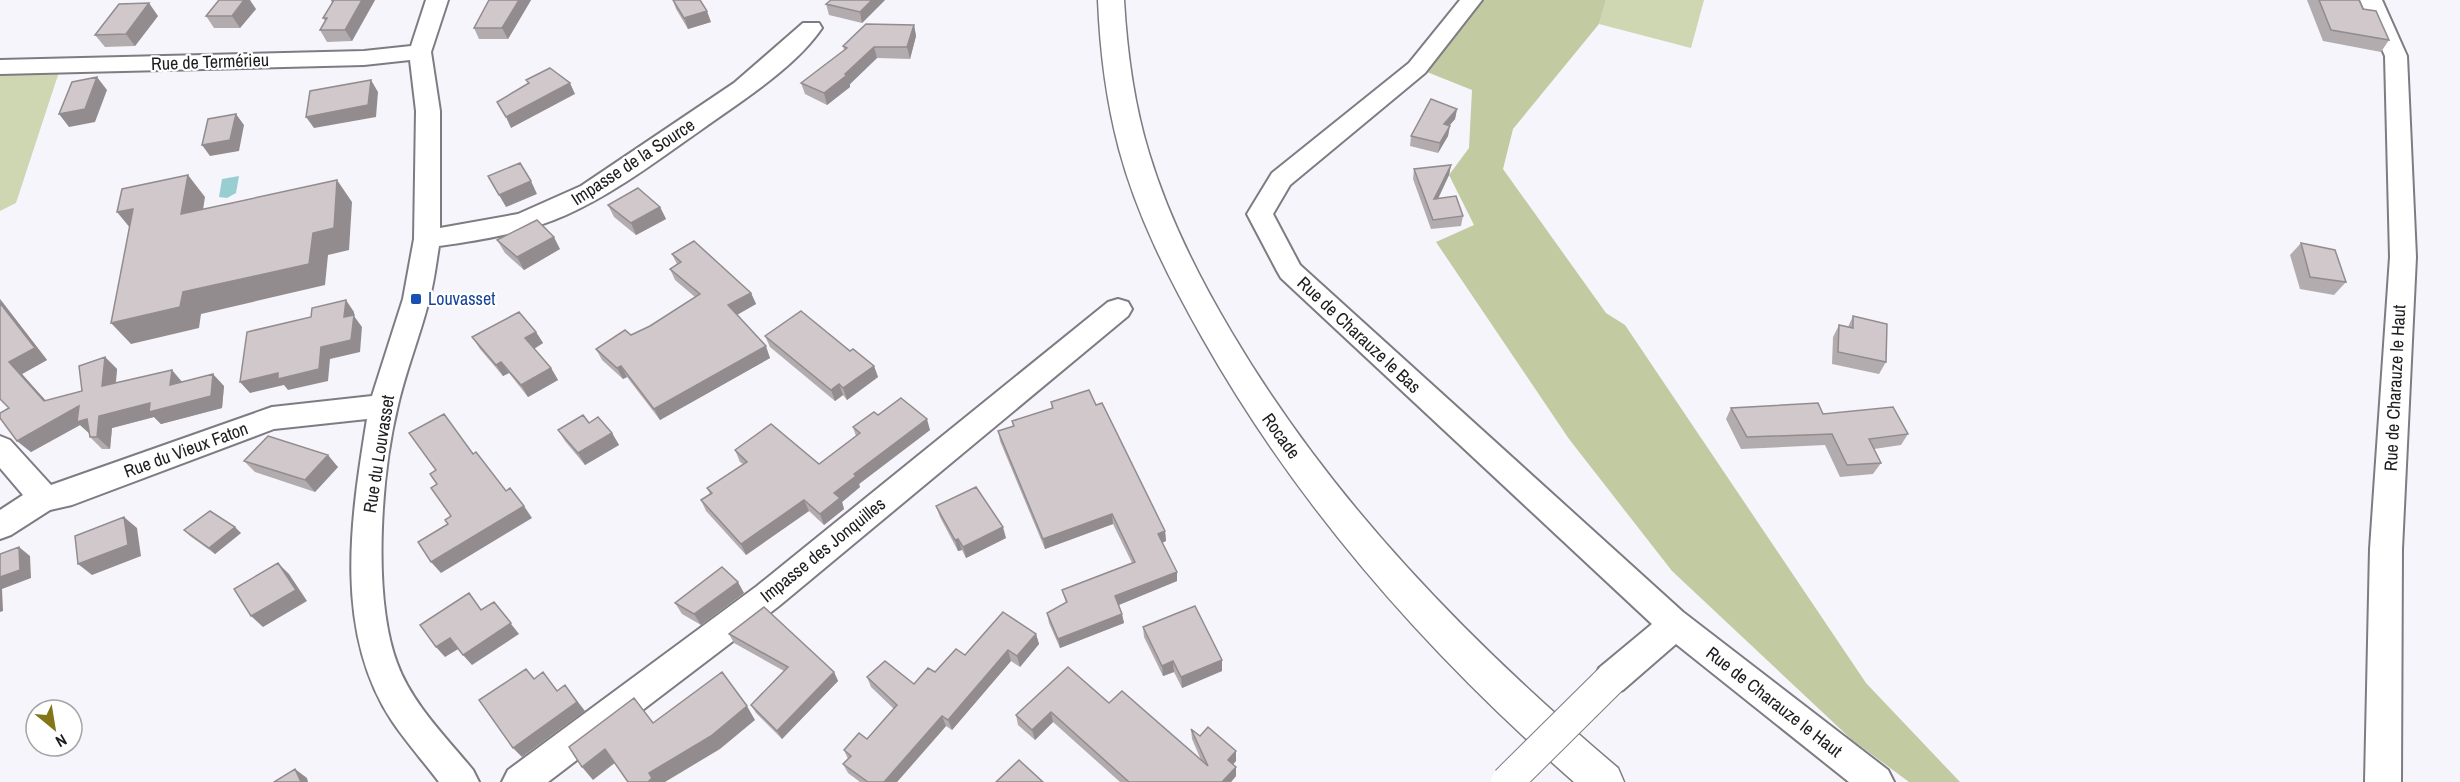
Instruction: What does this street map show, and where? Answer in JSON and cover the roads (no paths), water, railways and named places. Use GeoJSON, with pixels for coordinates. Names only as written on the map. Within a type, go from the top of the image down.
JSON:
{"type":"FeatureCollection","features":[{"type":"Feature","properties":{"kind":"main road","name":"Rocade"},"geometry":{"type":"LineString","coordinates":[[1111,0],[1113,40],[1121,98],[1134,152],[1154,208],[1184,274],[1225,351],[1267,418],[1328,501],[1395,580],[1490,680],[1604,782]]}},
{"type":"Feature","properties":{"kind":"street","name":"Rue du Louvasset"},"geometry":{"type":"LineString","coordinates":[[437,0],[420,52],[428,111],[427,239],[416,299],[383,406],[370,490],[367,567],[369,616],[381,665],[403,709],[461,782]]}},
{"type":"Feature","properties":{"kind":"street","name":"Rue de Charauze le Bas"},"geometry":{"type":"LineString","coordinates":[[1471,0],[1417,68],[1281,179],[1260,213],[1290,271],[1672,622]]}},
{"type":"Feature","properties":{"kind":"street","name":"Rue de Charauze le Haut"},"geometry":{"type":"LineString","coordinates":[[2370,0],[2396,56],[2403,257],[2386,549],[2383,782]]}},
{"type":"Feature","properties":{"kind":"street","name":"Impasse de la Source"},"geometry":{"type":"LineString","coordinates":[[427,239],[509,225],[537,217],[586,196],[741,91],[795,45],[811,28]]}},
{"type":"Feature","properties":{"kind":"street","name":"Rue de Termérieu"},"geometry":{"type":"LineString","coordinates":[[0,67],[364,58],[420,52]]}},
{"type":"Feature","properties":{"kind":"street","name":"Impasse des Jonquilles"},"geometry":{"type":"LineString","coordinates":[[520,782],[768,596],[1118,309]]}},
{"type":"Feature","properties":{"kind":"street","name":"Rue du Vieux Faton"},"geometry":{"type":"LineString","coordinates":[[0,526],[44,498],[61,496],[272,418],[383,406]]}},
{"type":"Feature","properties":{"kind":"street"},"geometry":{"type":"LineString","coordinates":[[0,448],[44,498]]}},
{"type":"Feature","properties":{"kind":"street"},"geometry":{"type":"LineString","coordinates":[[1507,782],[1611,679],[1666,632],[1672,622]]}},
{"type":"Feature","properties":{"kind":"street","name":"Rue de Charauze le Haut"},"geometry":{"type":"LineString","coordinates":[[1672,622],[1876,782]]}},
{"type":"Feature","properties":{"kind":"water"},"geometry":{"type":"Polygon","coordinates":[[[239,176],[236,193],[227,198],[219,197],[222,179],[239,176]]]}},
{"type":"Feature","properties":{"kind":"place","name":"Louvasset"},"geometry":{"type":"Point","coordinates":[416,299]}}]}
